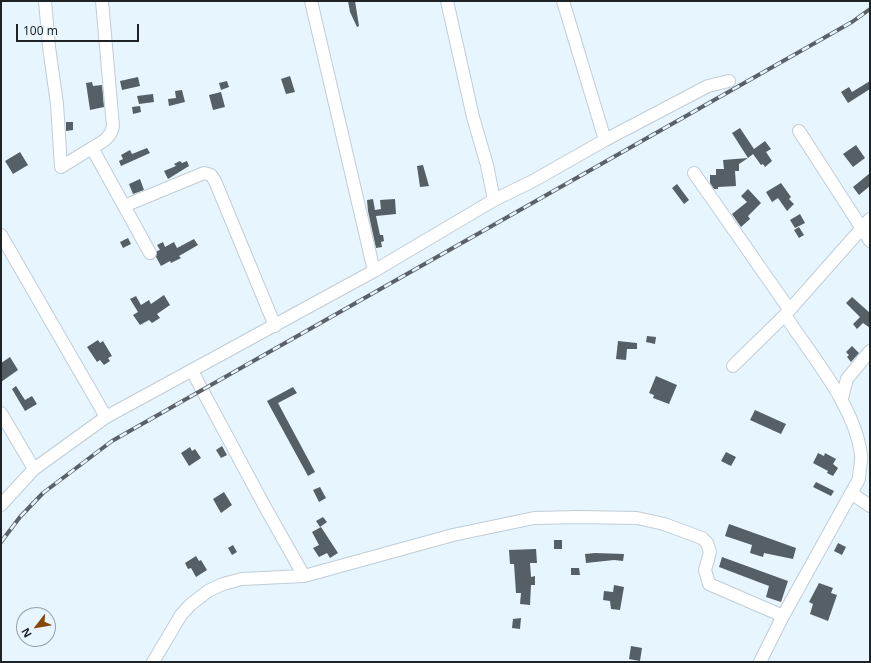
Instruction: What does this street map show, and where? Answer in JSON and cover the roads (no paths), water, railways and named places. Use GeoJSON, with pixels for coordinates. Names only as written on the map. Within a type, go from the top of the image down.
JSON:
{"type":"FeatureCollection","features":[{"type":"Feature","properties":{"kind":"street"},"geometry":{"type":"LineString","coordinates":[[46,1],[49,46],[57,104],[61,167],[107,139],[111,134],[113,126],[102,1]]}},
{"type":"Feature","properties":{"kind":"street"},"geometry":{"type":"LineString","coordinates":[[311,1],[374,271]]}},
{"type":"Feature","properties":{"kind":"street"},"geometry":{"type":"LineString","coordinates":[[447,1],[473,116],[487,165],[494,200]]}},
{"type":"Feature","properties":{"kind":"street"},"geometry":{"type":"LineString","coordinates":[[563,1],[605,140]]}},
{"type":"Feature","properties":{"kind":"street"},"geometry":{"type":"LineString","coordinates":[[1,504],[34,469],[106,417],[275,326],[374,271],[494,200],[533,181],[605,140],[708,86],[729,81]]}},
{"type":"Feature","properties":{"kind":"street"},"geometry":{"type":"LineString","coordinates":[[799,131],[870,241]]}},
{"type":"Feature","properties":{"kind":"street"},"geometry":{"type":"LineString","coordinates":[[92,148],[150,254]]}},
{"type":"Feature","properties":{"kind":"street"},"geometry":{"type":"LineString","coordinates":[[124,206],[204,173],[211,175],[216,180],[275,326]]}},
{"type":"Feature","properties":{"kind":"street"},"geometry":{"type":"LineString","coordinates":[[694,173],[787,312],[842,398],[856,433],[861,456],[858,479],[783,616],[760,662]]}},
{"type":"Feature","properties":{"kind":"street"},"geometry":{"type":"LineString","coordinates":[[734,366],[787,312],[870,219]]}},
{"type":"Feature","properties":{"kind":"street"},"geometry":{"type":"LineString","coordinates":[[1,235],[106,417]]}},
{"type":"Feature","properties":{"kind":"street"},"geometry":{"type":"LineString","coordinates":[[842,398],[847,379],[870,351]]}},
{"type":"Feature","properties":{"kind":"street"},"geometry":{"type":"LineString","coordinates":[[192,370],[265,507],[304,576]]}},
{"type":"Feature","properties":{"kind":"street"},"geometry":{"type":"LineString","coordinates":[[1,414],[34,469]]}},
{"type":"Feature","properties":{"kind":"street"},"geometry":{"type":"LineString","coordinates":[[851,493],[870,506]]}},
{"type":"Feature","properties":{"kind":"street"},"geometry":{"type":"LineString","coordinates":[[153,662],[181,615],[190,605],[208,591],[223,584],[242,579],[304,576],[453,535],[534,518],[637,518],[664,524],[702,538],[710,548],[704,570],[709,584],[783,616]]}},
{"type":"Feature","properties":{"kind":"railway"},"geometry":{"type":"LineString","coordinates":[[1,542],[20,517],[43,493],[112,441],[852,22],[870,9]]}}]}
